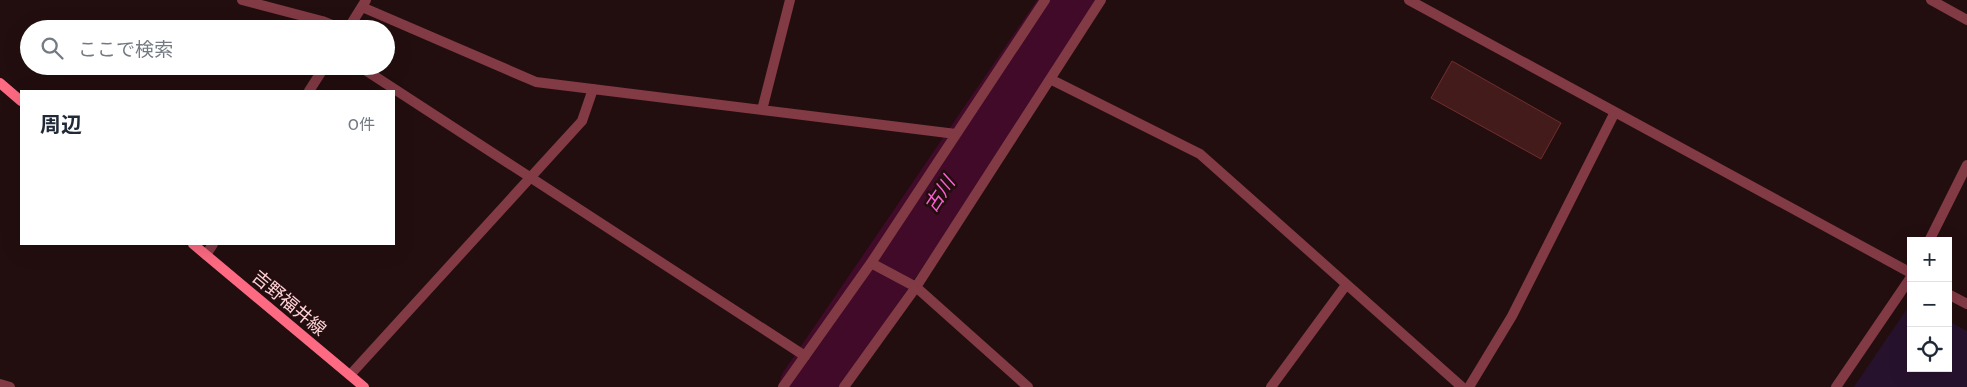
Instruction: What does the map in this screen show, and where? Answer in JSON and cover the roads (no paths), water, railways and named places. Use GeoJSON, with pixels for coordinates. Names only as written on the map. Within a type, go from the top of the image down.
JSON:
{"type":"FeatureCollection","features":[{"type":"Feature","properties":{"kind":"main road"},"geometry":{"type":"LineString","coordinates":[[0,83],[20,100]]}},
{"type":"Feature","properties":{"kind":"main road","name":"吉野福井線"},"geometry":{"type":"LineString","coordinates":[[194,245],[364,387]]}},
{"type":"Feature","properties":{"kind":"street"},"geometry":{"type":"LineString","coordinates":[[242,0],[318,20]]}},
{"type":"Feature","properties":{"kind":"street"},"geometry":{"type":"LineString","coordinates":[[762,110],[790,0]]}},
{"type":"Feature","properties":{"kind":"street"},"geometry":{"type":"LineString","coordinates":[[783,387],[871,263],[1045,0]]}},
{"type":"Feature","properties":{"kind":"street"},"geometry":{"type":"LineString","coordinates":[[844,387],[916,287],[1100,0]]}},
{"type":"Feature","properties":{"kind":"street"},"geometry":{"type":"LineString","coordinates":[[1409,0],[1907,273]]}},
{"type":"Feature","properties":{"kind":"street"},"geometry":{"type":"LineString","coordinates":[[1931,0],[1967,20]]}},
{"type":"Feature","properties":{"kind":"street"},"geometry":{"type":"LineString","coordinates":[[354,20],[364,3],[536,82],[956,134]]}},
{"type":"Feature","properties":{"kind":"street"},"geometry":{"type":"LineString","coordinates":[[310,90],[319,75]]}},
{"type":"Feature","properties":{"kind":"street"},"geometry":{"type":"LineString","coordinates":[[373,75],[806,356]]}},
{"type":"Feature","properties":{"kind":"street"},"geometry":{"type":"LineString","coordinates":[[1050,79],[1200,154],[1462,387]]}},
{"type":"Feature","properties":{"kind":"street"},"geometry":{"type":"LineString","coordinates":[[350,376],[582,121],[593,89]]}},
{"type":"Feature","properties":{"kind":"street"},"geometry":{"type":"LineString","coordinates":[[1469,387],[1512,316],[1615,112]]}},
{"type":"Feature","properties":{"kind":"street"},"geometry":{"type":"LineString","coordinates":[[1931,237],[1967,165]]}},
{"type":"Feature","properties":{"kind":"street"},"geometry":{"type":"LineString","coordinates":[[206,255],[212,245]]}},
{"type":"Feature","properties":{"kind":"street"},"geometry":{"type":"LineString","coordinates":[[871,263],[916,287],[1028,387]]}},
{"type":"Feature","properties":{"kind":"street"},"geometry":{"type":"LineString","coordinates":[[1836,387],[1907,281]]}},
{"type":"Feature","properties":{"kind":"street"},"geometry":{"type":"LineString","coordinates":[[1270,387],[1346,285]]}},
{"type":"Feature","properties":{"kind":"street"},"geometry":{"type":"LineString","coordinates":[[1952,296],[1967,304]]}},
{"type":"Feature","properties":{"kind":"street"},"geometry":{"type":"LineString","coordinates":[[0,384],[10,387]]}},
{"type":"Feature","properties":{"kind":"waterway","name":"古川"},"geometry":{"type":"LineString","coordinates":[[807,387],[1071,0]]}}]}
